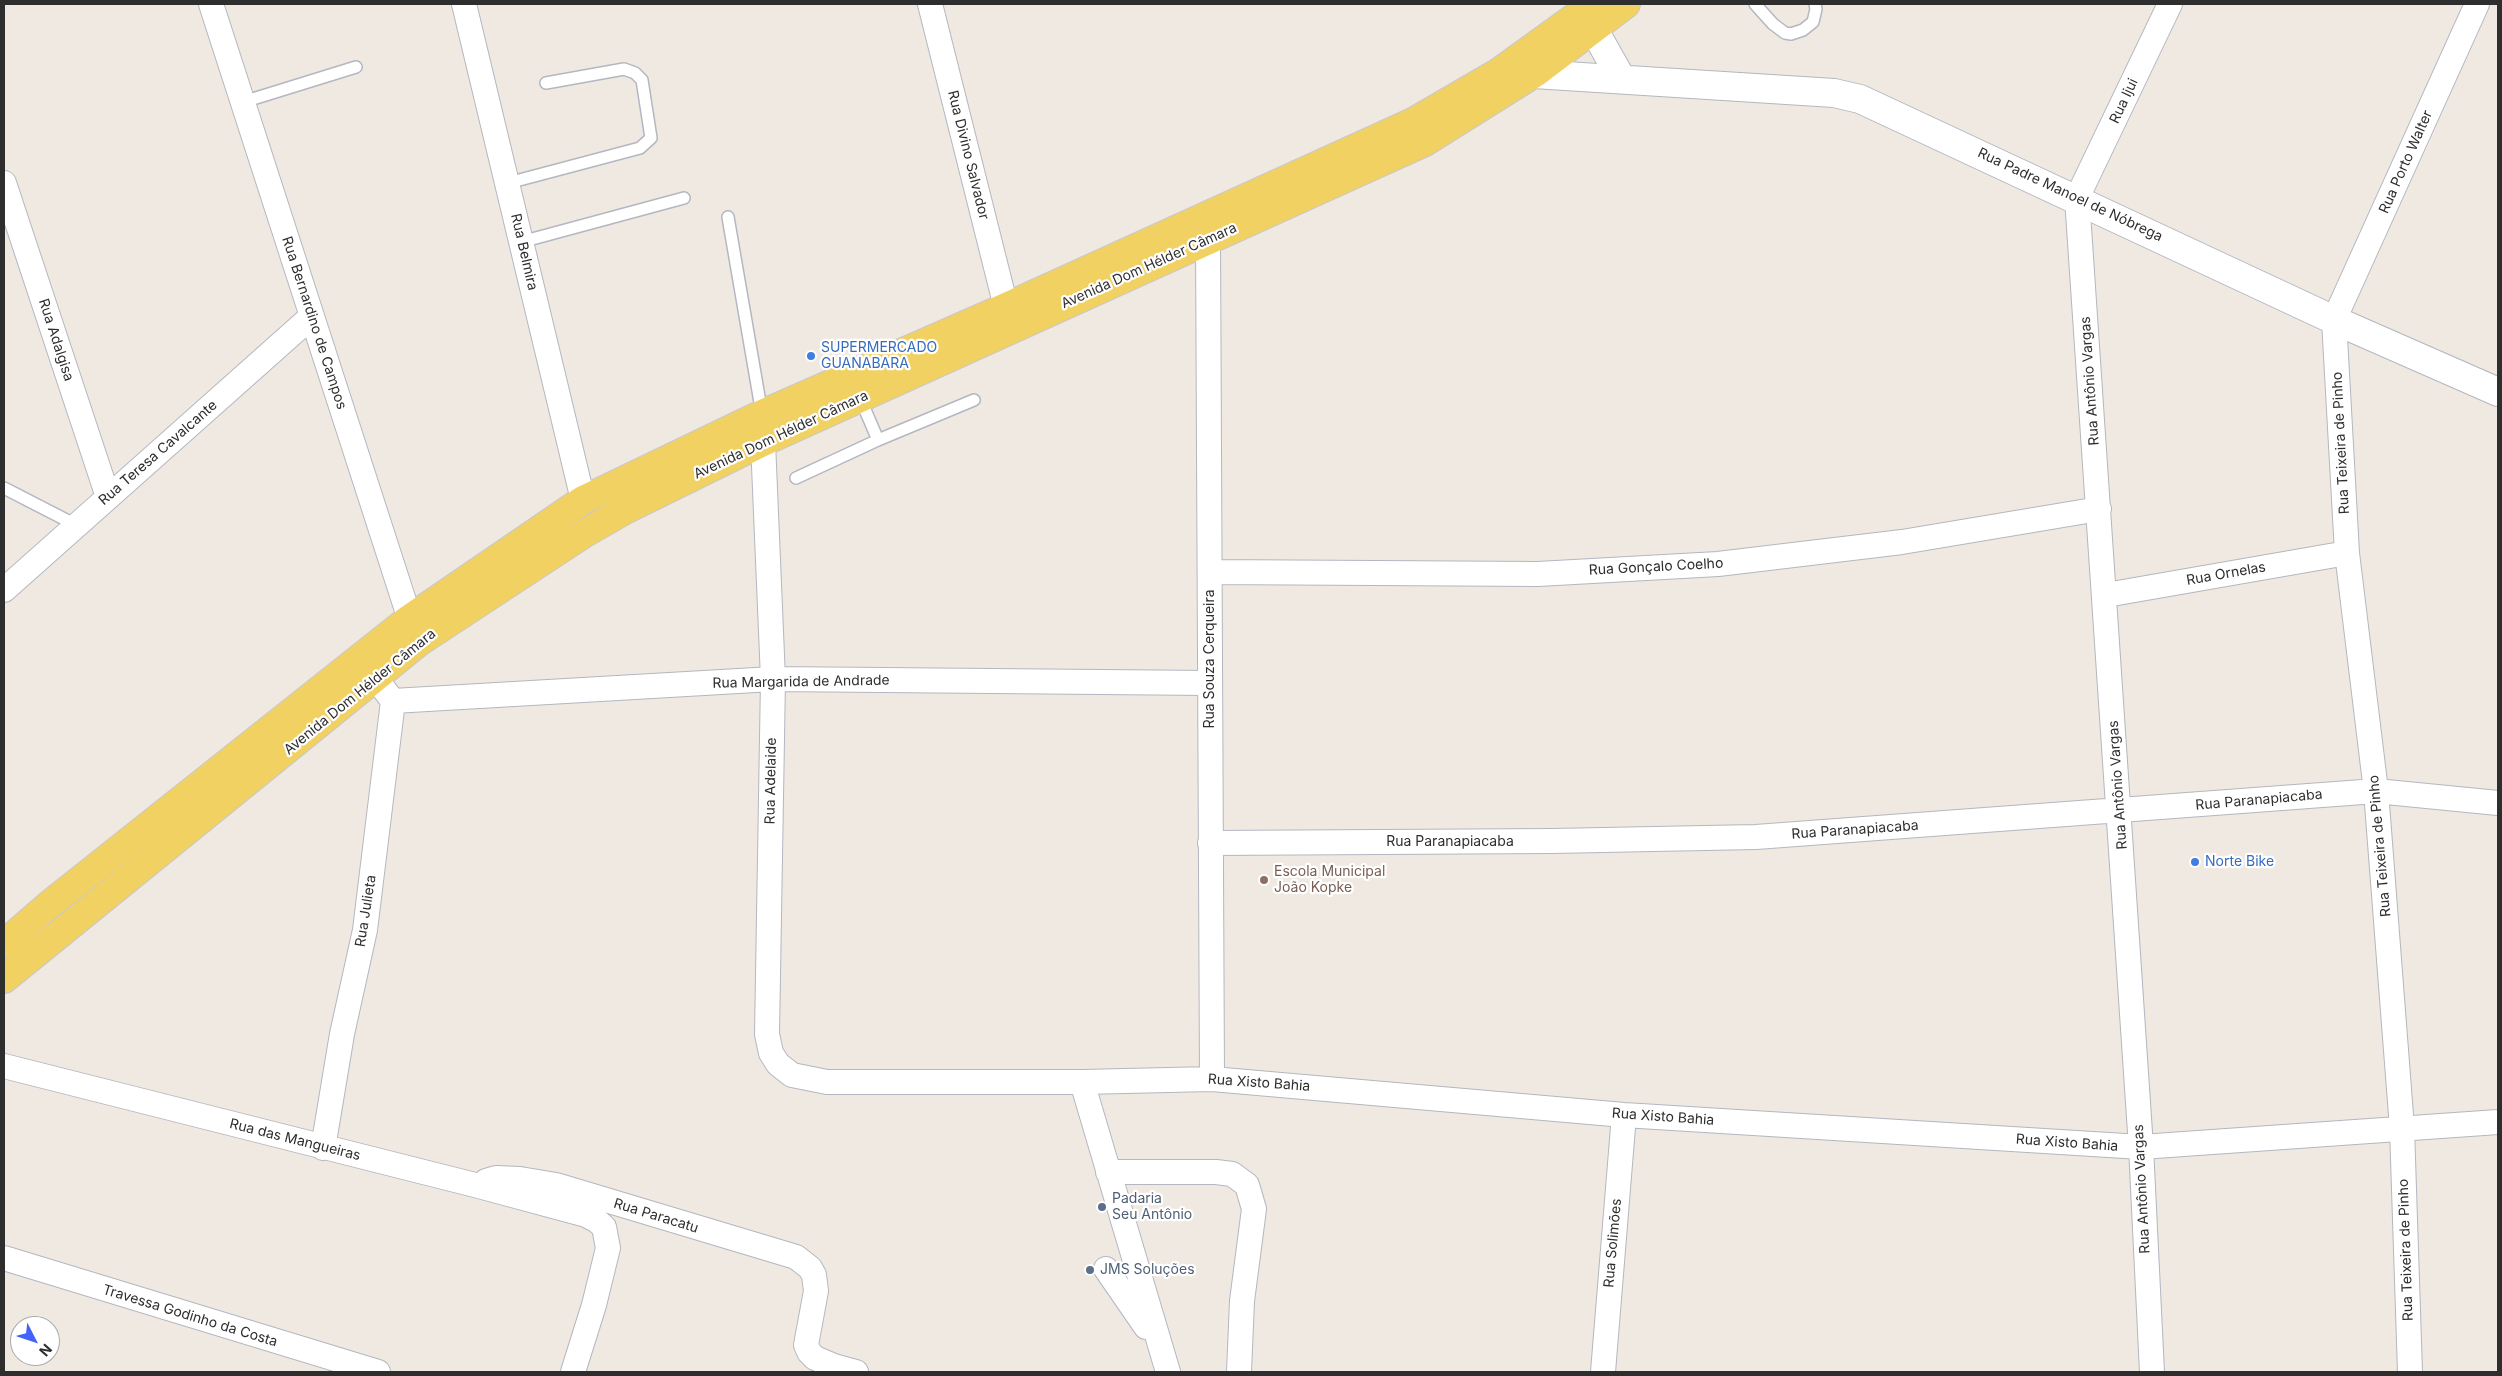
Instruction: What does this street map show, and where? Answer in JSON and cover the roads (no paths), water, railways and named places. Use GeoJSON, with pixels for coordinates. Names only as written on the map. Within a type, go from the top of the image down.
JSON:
{"type":"FeatureCollection","features":[{"type":"Feature","properties":{"kind":"main road","name":"Avenida Dom Hélder Câmara"},"geometry":{"type":"LineString","coordinates":[[4,944],[50,904],[414,631],[583,500],[762,414],[1006,307],[1413,122],[1594,17],[1626,4]]}},
{"type":"Feature","properties":{"kind":"main road","name":"Avenida Dom Hélder Câmara"},"geometry":{"type":"LineString","coordinates":[[4,979],[375,678],[414,631],[625,510],[763,442],[1425,142],[1535,73],[1594,17]]}},
{"type":"Feature","properties":{"kind":"main road"},"geometry":{"type":"LineString","coordinates":[[1594,17],[1621,78]]}},
{"type":"Feature","properties":{"kind":"main road","name":"Rua Padre Manoel de Nóbrega"},"geometry":{"type":"LineString","coordinates":[[1500,72],[1621,78],[1834,93],[1860,99],[2077,198],[2334,320],[2498,392]]}},
{"type":"Feature","properties":{"kind":"street","name":"Rua Bernardino de Campos"},"geometry":{"type":"LineString","coordinates":[[211,4],[414,631]]}},
{"type":"Feature","properties":{"kind":"street","name":"Rua Belmira"},"geometry":{"type":"LineString","coordinates":[[464,4],[583,500]]}},
{"type":"Feature","properties":{"kind":"street","name":"Rua Divino Salvador"},"geometry":{"type":"LineString","coordinates":[[930,4],[1006,307]]}},
{"type":"Feature","properties":{"kind":"street","name":"Rua Ijui"},"geometry":{"type":"LineString","coordinates":[[2077,198],[2170,4]]}},
{"type":"Feature","properties":{"kind":"street","name":"Rua Porto Walter"},"geometry":{"type":"LineString","coordinates":[[2334,320],[2477,4]]}},
{"type":"Feature","properties":{"kind":"street","name":"Rua Adalgisa"},"geometry":{"type":"LineString","coordinates":[[4,183],[108,497]]}},
{"type":"Feature","properties":{"kind":"street","name":"Rua Antônio Vargas"},"geometry":{"type":"LineString","coordinates":[[2077,198],[2106,595],[2141,1147],[2152,1372]]}},
{"type":"Feature","properties":{"kind":"street","name":"Rua Souza Cerqueira"},"geometry":{"type":"LineString","coordinates":[[1208,239],[1212,1078]]}},
{"type":"Feature","properties":{"kind":"street","name":"Rua Teresa Cavalcante"},"geometry":{"type":"LineString","coordinates":[[4,590],[312,316]]}},
{"type":"Feature","properties":{"kind":"street","name":"Rua Teixeira de Pinho"},"geometry":{"type":"LineString","coordinates":[[2334,320],[2347,553],[2376,791],[2402,1128],[2410,1372]]}},
{"type":"Feature","properties":{"kind":"street","name":"Rua Adelaide"},"geometry":{"type":"LineString","coordinates":[[763,442],[773,679],[767,1034],[771,1053],[778,1064],[792,1074],[827,1082]]}},
{"type":"Feature","properties":{"kind":"street","name":"Rua Gonçalo Coelho"},"geometry":{"type":"LineString","coordinates":[[1210,572],[1538,574],[1718,564],[1902,542],[2099,509]]}},
{"type":"Feature","properties":{"kind":"street","name":"Rua Ornelas"},"geometry":{"type":"LineString","coordinates":[[2106,595],[2347,553]]}},
{"type":"Feature","properties":{"kind":"street"},"geometry":{"type":"LineString","coordinates":[[375,678],[393,701]]}},
{"type":"Feature","properties":{"kind":"street","name":"Rua Margarida de Andrade"},"geometry":{"type":"LineString","coordinates":[[393,701],[773,679],[1210,683]]}},
{"type":"Feature","properties":{"kind":"street","name":"Rua Julieta"},"geometry":{"type":"LineString","coordinates":[[323,1148],[342,1034],[365,930],[393,701]]}},
{"type":"Feature","properties":{"kind":"street","name":"Rua Paranapiacaba"},"geometry":{"type":"LineString","coordinates":[[1210,843],[1542,841],[1756,837],[2376,791],[2498,803]]}},
{"type":"Feature","properties":{"kind":"street","name":"Rua das Mangueiras"},"geometry":{"type":"LineString","coordinates":[[4,1066],[475,1185],[586,1215]]}},
{"type":"Feature","properties":{"kind":"street","name":"Rua Xisto Bahia"},"geometry":{"type":"LineString","coordinates":[[827,1082],[1082,1082],[1212,1078],[1624,1115],[2141,1147],[2498,1122]]}},
{"type":"Feature","properties":{"kind":"street"},"geometry":{"type":"LineString","coordinates":[[1082,1082],[1164,1362]]}},
{"type":"Feature","properties":{"kind":"street","name":"Rua Solimões"},"geometry":{"type":"LineString","coordinates":[[1603,1372],[1624,1115]]}},
{"type":"Feature","properties":{"kind":"street"},"geometry":{"type":"LineString","coordinates":[[1108,1172],[1232,1174],[1247,1185],[1251,1193],[1254,1209],[1242,1301],[1239,1372]]}},
{"type":"Feature","properties":{"kind":"street","name":"Rua Paracatu"},"geometry":{"type":"LineString","coordinates":[[475,1185],[496,1178],[520,1179],[556,1185],[796,1257],[810,1268],[816,1291],[806,1345],[808,1352],[815,1358],[845,1369]]}},
{"type":"Feature","properties":{"kind":"street","name":"Rua Paracatu"},"geometry":{"type":"LineString","coordinates":[[574,1372],[594,1305],[608,1248],[604,1227],[586,1215]]}},
{"type":"Feature","properties":{"kind":"street","name":"Travessa Godinho da Costa"},"geometry":{"type":"LineString","coordinates":[[4,1258],[248,1334],[378,1372]]}},
{"type":"Feature","properties":{"kind":"street"},"geometry":{"type":"LineString","coordinates":[[1106,1269],[1164,1362]]}},
{"type":"Feature","properties":{"kind":"lane"},"geometry":{"type":"LineString","coordinates":[[1755,4],[1773,24],[1785,33],[1792,34],[1803,30],[1813,22],[1816,9],[1814,4]]}},
{"type":"Feature","properties":{"kind":"lane"},"geometry":{"type":"LineString","coordinates":[[243,102],[356,67]]}},
{"type":"Feature","properties":{"kind":"lane"},"geometry":{"type":"LineString","coordinates":[[508,183],[640,148],[651,138],[642,80],[635,73],[624,69],[546,83]]}},
{"type":"Feature","properties":{"kind":"lane"},"geometry":{"type":"LineString","coordinates":[[521,242],[684,198]]}},
{"type":"Feature","properties":{"kind":"lane"},"geometry":{"type":"LineString","coordinates":[[728,217],[762,414]]}},
{"type":"Feature","properties":{"kind":"lane"},"geometry":{"type":"LineString","coordinates":[[860,398],[878,440]]}},
{"type":"Feature","properties":{"kind":"lane"},"geometry":{"type":"LineString","coordinates":[[796,478],[878,440],[974,400]]}},
{"type":"Feature","properties":{"kind":"lane"},"geometry":{"type":"LineString","coordinates":[[4,488],[76,525]]}},
{"type":"Feature","properties":{"kind":"place","name":"SUPERMERCADO GUANABARA"},"geometry":{"type":"Point","coordinates":[811,356]}},
{"type":"Feature","properties":{"kind":"place","name":"Norte Bike"},"geometry":{"type":"Point","coordinates":[2195,862]}},
{"type":"Feature","properties":{"kind":"place","name":"Escola Municipal João Kopke"},"geometry":{"type":"Point","coordinates":[1264,880]}},
{"type":"Feature","properties":{"kind":"place","name":"Padaria Seu Antônio"},"geometry":{"type":"Point","coordinates":[1102,1207]}},
{"type":"Feature","properties":{"kind":"place","name":"JMS Soluções"},"geometry":{"type":"Point","coordinates":[1090,1270]}}]}
